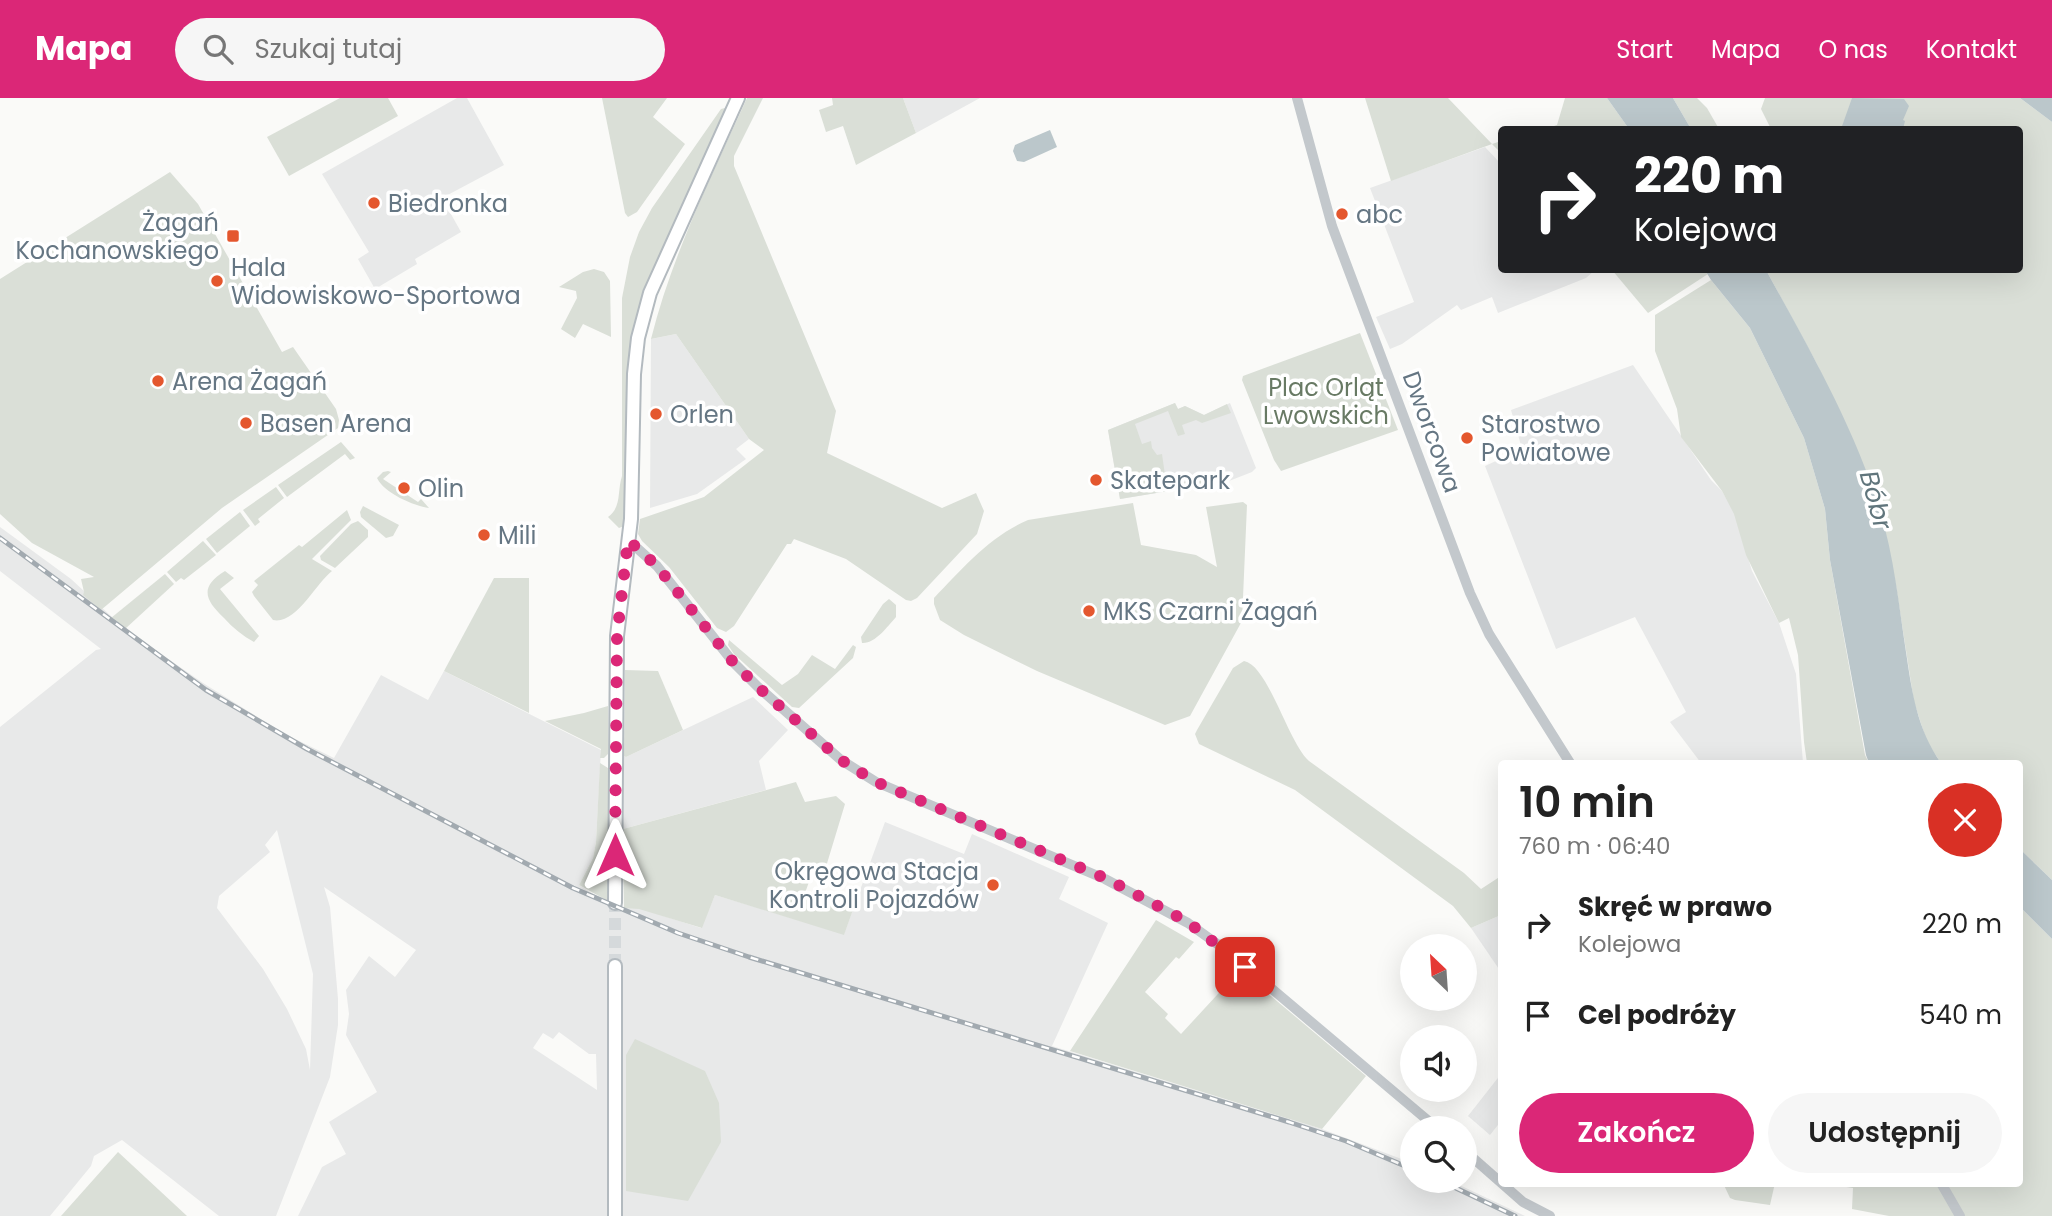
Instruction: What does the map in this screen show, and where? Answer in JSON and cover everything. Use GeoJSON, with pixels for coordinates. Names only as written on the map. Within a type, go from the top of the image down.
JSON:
{"type":"FeatureCollection","features":[{"type":"Feature","properties":{"kind":"main road"},"geometry":{"type":"LineString","coordinates":[[615,903],[617,650],[632,493],[634,373],[638,338],[650,293],[738,98]]}},
{"type":"Feature","properties":{"kind":"main road"},"geometry":{"type":"LineString","coordinates":[[615,966],[615,1216]]}},
{"type":"Feature","properties":{"kind":"street","name":"Dworcowa"},"geometry":{"type":"LineString","coordinates":[[1297,98],[1329,217],[1475,605],[1489,634],[1568,760]]}},
{"type":"Feature","properties":{"kind":"street"},"geometry":{"type":"LineString","coordinates":[[628,540],[657,566],[739,668],[795,721],[852,769],[876,782],[1105,878],[1188,922],[1422,1116]]}},
{"type":"Feature","properties":{"kind":"street"},"geometry":{"type":"LineString","coordinates":[[1477,1162],[1498,1180]]}},
{"type":"Feature","properties":{"kind":"street"},"geometry":{"type":"LineString","coordinates":[[1506,1187],[1523,1202],[1550,1216]]}},
{"type":"Feature","properties":{"kind":"street"},"geometry":{"type":"LineString","coordinates":[[1943,1187],[1960,1216]]}},
{"type":"Feature","properties":{"kind":"shaded area"},"geometry":{"type":"Polygon","coordinates":[[[457,98],[467,98],[504,165],[442,198],[461,232],[415,259],[417,264],[375,289],[358,259],[369,252],[322,174],[457,98]]]}},
{"type":"Feature","properties":{"kind":"shaded area"},"geometry":{"type":"Polygon","coordinates":[[[903,98],[980,98],[916,133],[903,98]]]}},
{"type":"Feature","properties":{"kind":"shaded area"},"geometry":{"type":"Polygon","coordinates":[[[1485,147],[1498,161],[1498,273],[1592,273],[1586,278],[1498,313],[1492,297],[1461,310],[1457,305],[1402,344],[1390,349],[1376,317],[1414,302],[1370,188],[1485,147]]]}},
{"type":"Feature","properties":{"kind":"shaded area"},"geometry":{"type":"Polygon","coordinates":[[[676,334],[749,439],[736,449],[746,459],[697,494],[650,508],[651,339],[676,334]]]}},
{"type":"Feature","properties":{"kind":"shaded area"},"geometry":{"type":"Polygon","coordinates":[[[1633,365],[1711,480],[1722,491],[1735,514],[1752,571],[1779,623],[1796,674],[1803,760],[1699,760],[1670,722],[1686,712],[1635,617],[1556,649],[1485,466],[1522,449],[1511,410],[1633,365]]]}},
{"type":"Feature","properties":{"kind":"shaded area"},"geometry":{"type":"Polygon","coordinates":[[[1175,403],[1178,409],[1185,406],[1204,415],[1230,403],[1256,468],[1229,481],[1120,499],[1108,430],[1175,403]]]}},
{"type":"Feature","properties":{"kind":"shaded area"},"geometry":{"type":"Polygon","coordinates":[[[0,527],[71,579],[125,629],[203,683],[285,734],[334,758],[381,675],[428,700],[444,671],[601,750],[596,842],[593,858],[579,885],[624,908],[639,908],[701,928],[715,895],[844,934],[885,822],[964,854],[972,834],[1069,877],[1059,899],[1108,923],[1052,1046],[1322,1129],[1400,1158],[1400,1193],[1476,1193],[1525,1216],[298,1216],[322,1167],[346,1154],[329,1122],[377,1092],[346,1035],[349,1014],[346,990],[369,956],[395,977],[416,950],[324,887],[330,907],[338,1025],[330,1077],[276,1216],[219,1216],[122,1140],[94,1156],[91,1166],[50,1216],[0,1216],[0,727],[96,650],[101,649],[0,571],[0,527]],[[277,830],[265,845],[270,852],[219,896],[217,908],[263,969],[287,1009],[306,1049],[310,1070],[313,974],[277,830]],[[559,1032],[553,1039],[543,1033],[533,1048],[597,1090],[596,1054],[589,1054],[559,1032]]]}},
{"type":"Feature","properties":{"kind":"shaded area"},"geometry":{"type":"Polygon","coordinates":[[[753,697],[788,730],[759,761],[766,790],[623,829],[624,756],[753,697]]]}},
{"type":"Feature","properties":{"kind":"shaded area"},"geometry":{"type":"Polygon","coordinates":[[[1498,916],[1498,968],[1477,934],[1471,928],[1498,916]]]}},
{"type":"Feature","properties":{"kind":"shaded area"},"geometry":{"type":"Polygon","coordinates":[[[1498,1078],[1498,1125],[1490,1135],[1477,1124],[1477,1116],[1468,1116],[1498,1078]]]}},
{"type":"Feature","properties":{"kind":"green space"},"geometry":{"type":"Polygon","coordinates":[[[340,98],[388,98],[398,116],[289,176],[267,137],[340,98]]]}},
{"type":"Feature","properties":{"kind":"green space"},"geometry":{"type":"Polygon","coordinates":[[[602,98],[667,98],[653,117],[685,144],[637,212],[628,217],[625,213],[602,98]]]}},
{"type":"Feature","properties":{"kind":"green space"},"geometry":{"type":"Polygon","coordinates":[[[747,98],[763,98],[734,156],[734,166],[836,411],[827,453],[942,508],[976,493],[984,511],[977,534],[917,598],[911,601],[846,559],[794,539],[791,544],[787,544],[734,626],[726,632],[717,628],[669,567],[638,534],[640,519],[704,497],[764,450],[749,439],[676,334],[651,339],[681,247],[747,98]]]}},
{"type":"Feature","properties":{"kind":"green space"},"geometry":{"type":"Polygon","coordinates":[[[832,98],[903,98],[916,133],[856,165],[843,126],[826,132],[819,110],[833,105],[832,98]]]}},
{"type":"Feature","properties":{"kind":"green space"},"geometry":{"type":"Polygon","coordinates":[[[1365,98],[1448,98],[1492,144],[1391,181],[1365,98]]]}},
{"type":"Feature","properties":{"kind":"green space"},"geometry":{"type":"Polygon","coordinates":[[[1565,98],[1607,98],[1627,126],[1554,126],[1557,125],[1565,98]]]}},
{"type":"Feature","properties":{"kind":"green space"},"geometry":{"type":"Polygon","coordinates":[[[1673,98],[1697,98],[1707,108],[1717,126],[1689,126],[1673,98]]]}},
{"type":"Feature","properties":{"kind":"green space"},"geometry":{"type":"Polygon","coordinates":[[[1765,98],[2020,98],[2052,122],[2052,880],[2023,852],[2023,760],[1939,760],[1927,742],[1914,702],[1881,511],[1818,366],[1768,273],[2023,273],[2023,126],[1770,126],[1761,109],[1765,98]]]}},
{"type":"Feature","properties":{"kind":"green space"},"geometry":{"type":"Polygon","coordinates":[[[725,108],[726,111],[647,285],[632,342],[626,518],[624,526],[619,528],[608,517],[617,504],[622,476],[622,298],[630,257],[652,208],[721,109],[725,108]]]}},
{"type":"Feature","properties":{"kind":"green space","name":"Arena Żagań"},"geometry":{"type":"Polygon","coordinates":[[[170,172],[198,204],[282,352],[293,347],[336,409],[338,428],[222,508],[101,610],[83,595],[81,579],[94,577],[32,543],[0,514],[0,279],[170,172]]]}},
{"type":"Feature","properties":{"kind":"green space"},"geometry":{"type":"Polygon","coordinates":[[[594,269],[604,272],[610,281],[611,337],[583,324],[575,338],[561,329],[577,298],[576,291],[559,287],[583,272],[594,269]]]}},
{"type":"Feature","properties":{"kind":"green space"},"geometry":{"type":"Polygon","coordinates":[[[1615,273],[1708,274],[1648,313],[1615,273]]]}},
{"type":"Feature","properties":{"kind":"green space"},"geometry":{"type":"Polygon","coordinates":[[[1711,280],[1750,328],[1804,438],[1825,509],[1830,560],[1868,760],[1807,760],[1798,655],[1789,618],[1779,623],[1746,555],[1734,514],[1722,491],[1681,437],[1677,409],[1655,351],[1655,315],[1711,280]]]}},
{"type":"Feature","properties":{"kind":"green space","name":"Plac Orląt Lwowskich"},"geometry":{"type":"Polygon","coordinates":[[[1360,333],[1398,430],[1281,471],[1274,460],[1242,380],[1243,376],[1360,333]]]}},
{"type":"Feature","properties":{"kind":"green space"},"geometry":{"type":"Polygon","coordinates":[[[1175,403],[1178,409],[1185,406],[1204,415],[1227,404],[1231,413],[1202,423],[1196,420],[1182,425],[1185,434],[1178,436],[1168,411],[1135,424],[1142,444],[1151,441],[1157,455],[1162,454],[1166,482],[1120,490],[1212,479],[1217,483],[1120,499],[1108,430],[1175,403]]]}},
{"type":"Feature","properties":{"kind":"green space"},"geometry":{"type":"Polygon","coordinates":[[[341,442],[355,458],[350,460],[345,454],[287,497],[278,485],[341,442]]]}},
{"type":"Feature","properties":{"kind":"green space"},"geometry":{"type":"Polygon","coordinates":[[[388,471],[391,472],[383,479],[418,502],[421,499],[429,508],[408,502],[386,489],[377,478],[388,471]]]}},
{"type":"Feature","properties":{"kind":"green space"},"geometry":{"type":"Polygon","coordinates":[[[276,487],[284,498],[258,519],[260,522],[255,526],[243,510],[276,487]]]}},
{"type":"Feature","properties":{"kind":"green space","name":"MKS Czarni Żagań"},"geometry":{"type":"Polygon","coordinates":[[[1243,502],[1247,505],[1242,621],[1190,716],[1165,725],[1037,671],[964,635],[940,620],[934,604],[934,598],[966,565],[989,544],[1014,527],[1028,520],[1133,503],[1141,545],[1196,555],[1217,567],[1206,507],[1243,502]]]}},
{"type":"Feature","properties":{"kind":"green space"},"geometry":{"type":"Polygon","coordinates":[[[363,506],[399,525],[393,536],[386,538],[361,517],[363,506]]]}},
{"type":"Feature","properties":{"kind":"green space"},"geometry":{"type":"Polygon","coordinates":[[[347,510],[351,520],[312,559],[332,571],[298,610],[281,620],[273,620],[252,592],[258,585],[254,581],[299,545],[302,547],[347,510]]]}},
{"type":"Feature","properties":{"kind":"green space"},"geometry":{"type":"Polygon","coordinates":[[[240,512],[250,526],[217,553],[206,539],[240,512]]]}},
{"type":"Feature","properties":{"kind":"green space"},"geometry":{"type":"Polygon","coordinates":[[[358,521],[368,530],[368,537],[335,568],[321,560],[320,556],[351,524],[358,521]]]}},
{"type":"Feature","properties":{"kind":"green space"},"geometry":{"type":"Polygon","coordinates":[[[203,541],[216,555],[184,580],[181,578],[176,582],[167,572],[203,541]]]}},
{"type":"Feature","properties":{"kind":"green space"},"geometry":{"type":"Polygon","coordinates":[[[225,571],[234,578],[220,589],[259,636],[254,642],[231,625],[209,599],[208,588],[225,571]]]}},
{"type":"Feature","properties":{"kind":"green space"},"geometry":{"type":"Polygon","coordinates":[[[165,574],[174,584],[125,629],[111,618],[165,574]]]}},
{"type":"Feature","properties":{"kind":"green space"},"geometry":{"type":"Polygon","coordinates":[[[494,578],[529,578],[529,713],[444,671],[494,578]]]}},
{"type":"Feature","properties":{"kind":"green space"},"geometry":{"type":"Polygon","coordinates":[[[889,599],[896,605],[896,617],[876,638],[862,643],[861,637],[889,599]]]}},
{"type":"Feature","properties":{"kind":"green space"},"geometry":{"type":"Polygon","coordinates":[[[729,640],[782,685],[798,674],[812,655],[835,669],[853,645],[856,647],[853,658],[799,708],[792,707],[734,654],[728,645],[729,640]]]}},
{"type":"Feature","properties":{"kind":"green space"},"geometry":{"type":"Polygon","coordinates":[[[1244,661],[1253,666],[1270,689],[1293,738],[1309,761],[1464,873],[1481,889],[1498,878],[1498,916],[1471,928],[1453,906],[1295,790],[1199,744],[1195,734],[1233,668],[1244,661]]]}},
{"type":"Feature","properties":{"kind":"green space"},"geometry":{"type":"Polygon","coordinates":[[[625,670],[658,671],[683,730],[626,757],[624,756],[625,670]]]}},
{"type":"Feature","properties":{"kind":"green space"},"geometry":{"type":"Polygon","coordinates":[[[608,706],[608,754],[604,758],[600,758],[601,749],[545,721],[584,713],[608,706]]]}},
{"type":"Feature","properties":{"kind":"green space"},"geometry":{"type":"Polygon","coordinates":[[[600,763],[608,768],[608,901],[579,885],[593,858],[596,842],[600,763]]]}},
{"type":"Feature","properties":{"kind":"green space"},"geometry":{"type":"Polygon","coordinates":[[[796,782],[805,802],[836,796],[845,804],[825,870],[814,868],[805,893],[854,907],[844,935],[715,895],[702,928],[639,909],[624,908],[623,829],[796,782]]]}},
{"type":"Feature","properties":{"kind":"green space"},"geometry":{"type":"Polygon","coordinates":[[[2023,910],[2052,939],[2052,1216],[1889,1216],[1852,1209],[1853,1188],[1846,1187],[2023,1187],[2023,910]]]}},
{"type":"Feature","properties":{"kind":"green space"},"geometry":{"type":"Polygon","coordinates":[[[1156,920],[1194,942],[1179,959],[1176,957],[1145,992],[1168,1014],[1165,1018],[1181,1034],[1240,970],[1366,1076],[1322,1129],[1070,1051],[1156,920]]]}},
{"type":"Feature","properties":{"kind":"green space"},"geometry":{"type":"Polygon","coordinates":[[[635,1039],[705,1071],[719,1103],[721,1142],[688,1201],[626,1191],[626,1055],[635,1039]]]}},
{"type":"Feature","properties":{"kind":"green space"},"geometry":{"type":"Polygon","coordinates":[[[118,1152],[187,1216],[61,1216],[118,1152]]]}},
{"type":"Feature","properties":{"kind":"green space"},"geometry":{"type":"Polygon","coordinates":[[[1725,1187],[1774,1187],[1770,1205],[1730,1198],[1725,1187]]]}},
{"type":"Feature","properties":{"kind":"water"},"geometry":{"type":"Polygon","coordinates":[[[1607,98],[1673,98],[1689,126],[1627,126],[1607,98]]]}},
{"type":"Feature","properties":{"kind":"water"},"geometry":{"type":"Polygon","coordinates":[[[1852,98],[1904,99],[1909,106],[1903,120],[1904,126],[1842,126],[1852,98]]]}},
{"type":"Feature","properties":{"kind":"water"},"geometry":{"type":"Polygon","coordinates":[[[2020,98],[2052,98],[2052,122],[2020,98]]]}},
{"type":"Feature","properties":{"kind":"water"},"geometry":{"type":"Polygon","coordinates":[[[1050,130],[1057,147],[1024,162],[1017,161],[1013,151],[1015,145],[1050,130]]]}},
{"type":"Feature","properties":{"kind":"water","name":"Bóbr"},"geometry":{"type":"Polygon","coordinates":[[[1707,273],[1768,273],[1844,418],[1870,480],[1885,528],[1896,581],[1913,696],[1926,737],[1939,760],[1868,760],[1830,560],[1825,509],[1804,438],[1750,328],[1707,273]]]}},
{"type":"Feature","properties":{"kind":"water"},"geometry":{"type":"Polygon","coordinates":[[[2023,852],[2052,880],[2052,939],[2023,910],[2023,852]]]}},
{"type":"Feature","properties":{"kind":"tunnel"},"geometry":{"type":"LineString","coordinates":[[615,903],[615,966]]}},
{"type":"Feature","properties":{"kind":"railway"},"geometry":{"type":"LineString","coordinates":[[0,538],[206,690],[307,749],[573,888],[678,933],[749,957],[1289,1122],[1346,1141],[1400,1164]]}},
{"type":"Feature","properties":{"kind":"railway"},"geometry":{"type":"LineString","coordinates":[[1466,1193],[1515,1216]]}},
{"type":"Feature","properties":{"kind":"place","name":"Biedronka"},"geometry":{"type":"Point","coordinates":[374,203]}},
{"type":"Feature","properties":{"kind":"place","name":"abc"},"geometry":{"type":"Point","coordinates":[1342,214]}},
{"type":"Feature","properties":{"kind":"place","name":"Żagań Kochanowskiego"},"geometry":{"type":"Point","coordinates":[233,236]}},
{"type":"Feature","properties":{"kind":"place","name":"Hala Widowiskowo-Sportowa"},"geometry":{"type":"Point","coordinates":[217,281]}},
{"type":"Feature","properties":{"kind":"place","name":"Arena Żagań"},"geometry":{"type":"Point","coordinates":[158,381]}},
{"type":"Feature","properties":{"kind":"place","name":"Orlen"},"geometry":{"type":"Point","coordinates":[656,414]}},
{"type":"Feature","properties":{"kind":"place","name":"Basen Arena"},"geometry":{"type":"Point","coordinates":[246,423]}},
{"type":"Feature","properties":{"kind":"place","name":"Starostwo Powiatowe"},"geometry":{"type":"Point","coordinates":[1467,438]}},
{"type":"Feature","properties":{"kind":"place","name":"Skatepark"},"geometry":{"type":"Point","coordinates":[1096,480]}},
{"type":"Feature","properties":{"kind":"place","name":"Olin"},"geometry":{"type":"Point","coordinates":[404,488]}},
{"type":"Feature","properties":{"kind":"place","name":"Mili"},"geometry":{"type":"Point","coordinates":[484,535]}},
{"type":"Feature","properties":{"kind":"place","name":"MKS Czarni Żagań"},"geometry":{"type":"Point","coordinates":[1089,611]}},
{"type":"Feature","properties":{"kind":"place","name":"Okręgowa Stacja Kontroli Pojazdów"},"geometry":{"type":"Point","coordinates":[993,885]}},
{"type":"Feature","properties":{"kind":"route"},"geometry":{"type":"LineString","coordinates":[[615,855],[617,636],[628,540],[668,578],[733,662],[795,721],[852,769],[876,782],[1105,878],[1188,922],[1245,967]]}}]}
